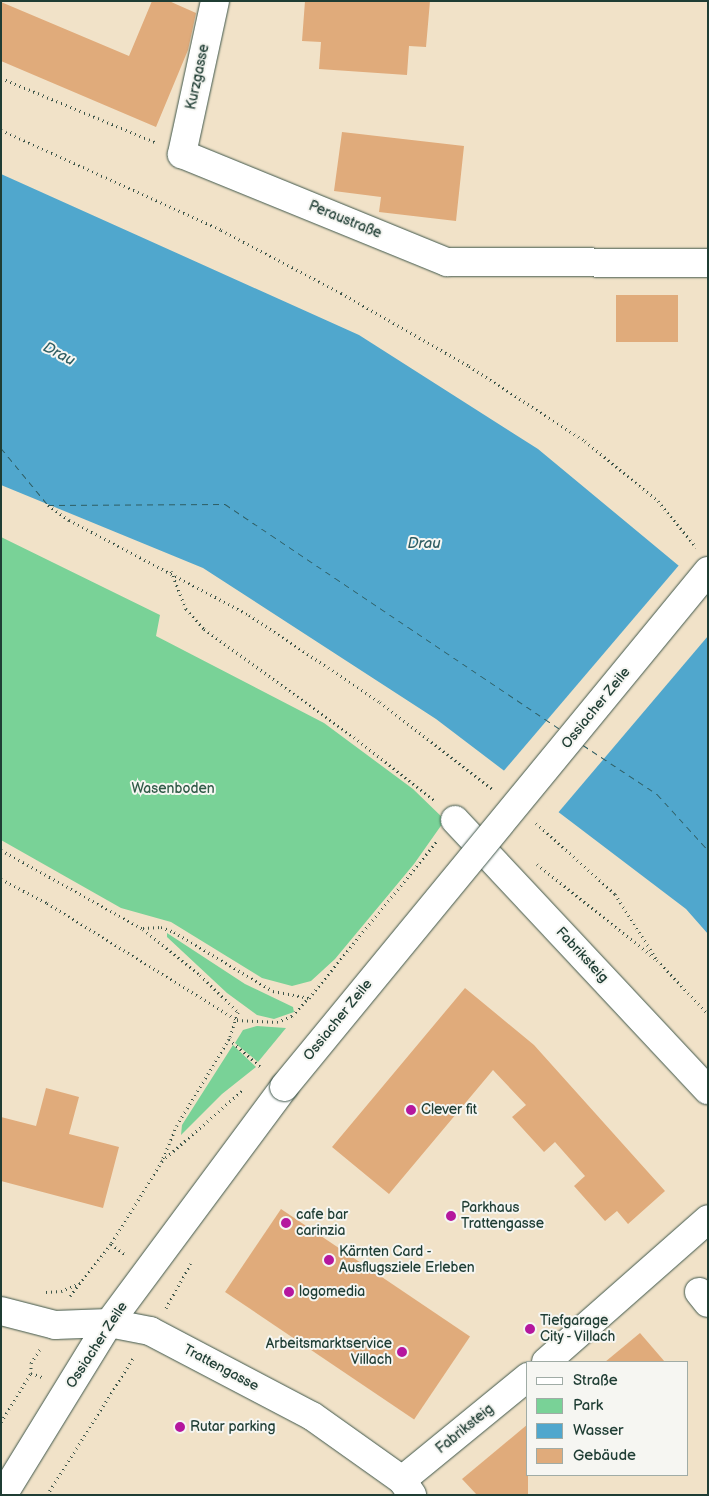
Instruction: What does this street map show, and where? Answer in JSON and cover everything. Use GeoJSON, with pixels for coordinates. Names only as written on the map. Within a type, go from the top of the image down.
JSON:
{"type":"FeatureCollection","features":[{"type":"Feature","properties":{"kind":"street","name":"Kurzgasse"},"geometry":{"type":"LineString","coordinates":[[182,154],[215,1]]}},
{"type":"Feature","properties":{"kind":"street","name":"Peraustraße"},"geometry":{"type":"LineString","coordinates":[[182,154],[447,262],[708,263]]}},
{"type":"Feature","properties":{"kind":"street","name":"Ossiacher Zeile"},"geometry":{"type":"LineString","coordinates":[[4,1495],[109,1323],[284,1087],[705,562]]}},
{"type":"Feature","properties":{"kind":"street","name":"Fabriksteig"},"geometry":{"type":"LineString","coordinates":[[455,820],[708,1090]]}},
{"type":"Feature","properties":{"kind":"street"},"geometry":{"type":"LineString","coordinates":[[547,1361],[708,1219]]}},
{"type":"Feature","properties":{"kind":"street","name":"Trattengasse"},"geometry":{"type":"LineString","coordinates":[[1,1312],[55,1325],[109,1323],[150,1331],[312,1416],[407,1488]]}},
{"type":"Feature","properties":{"kind":"street","name":"Fabriksteig"},"geometry":{"type":"LineString","coordinates":[[407,1488],[526,1379]]}},
{"type":"Feature","properties":{"kind":"path"},"geometry":{"type":"LineString","coordinates":[[1,78],[182,154]]}},
{"type":"Feature","properties":{"kind":"path"},"geometry":{"type":"LineString","coordinates":[[1,130],[221,230],[341,293],[468,366],[599,453],[658,501],[705,562]]}},
{"type":"Feature","properties":{"kind":"path"},"geometry":{"type":"LineString","coordinates":[[48,505],[69,520],[171,571],[249,615],[380,702],[500,795]]}},
{"type":"Feature","properties":{"kind":"path"},"geometry":{"type":"LineString","coordinates":[[171,571],[186,609],[204,629],[354,738],[455,820]]}},
{"type":"Feature","properties":{"kind":"path"},"geometry":{"type":"LineString","coordinates":[[531,819],[615,894],[658,960],[708,1014]]}},
{"type":"Feature","properties":{"kind":"path"},"geometry":{"type":"LineString","coordinates":[[1,850],[143,929],[235,1006],[237,1020],[228,1039],[177,1125],[162,1161],[111,1244],[68,1299]]}},
{"type":"Feature","properties":{"kind":"path"},"geometry":{"type":"LineString","coordinates":[[1,880],[47,903],[237,1020],[277,1022],[292,1016],[309,998]]}},
{"type":"Feature","properties":{"kind":"path"},"geometry":{"type":"LineString","coordinates":[[228,1039],[263,1069],[257,1076]]}},
{"type":"Feature","properties":{"kind":"path"},"geometry":{"type":"LineString","coordinates":[[162,1161],[250,1083]]}},
{"type":"Feature","properties":{"kind":"path"},"geometry":{"type":"LineString","coordinates":[[111,1244],[116,1248]]}},
{"type":"Feature","properties":{"kind":"path"},"geometry":{"type":"LineString","coordinates":[[48,1495],[136,1354]]}},
{"type":"Feature","properties":{"kind":"path"},"geometry":{"type":"LineString","coordinates":[[1,1422],[31,1373],[31,1363]]}},
{"type":"Feature","properties":{"kind":"path"},"geometry":{"type":"LineString","coordinates":[[31,1373],[37,1376]]}},
{"type":"Feature","properties":{"kind":"green space","name":"Wasenboden"},"geometry":{"type":"Polygon","coordinates":[[[1,537],[160,615],[156,636],[324,723],[413,789],[445,820],[414,864],[335,959],[311,981],[292,986],[262,978],[171,922],[121,908],[1,840],[1,537]]]}},
{"type":"Feature","properties":{"kind":"green space"},"geometry":{"type":"Polygon","coordinates":[[[167,933],[245,984],[293,1007],[294,1012],[274,1019],[257,1015],[227,993],[167,937],[167,933]]]}},
{"type":"Feature","properties":{"kind":"green space"},"geometry":{"type":"Polygon","coordinates":[[[257,1026],[286,1028],[258,1062],[235,1043],[243,1030],[257,1026]]]}},
{"type":"Feature","properties":{"kind":"green space"},"geometry":{"type":"Polygon","coordinates":[[[233,1045],[256,1067],[222,1094],[181,1135],[182,1125],[233,1045]]]}},
{"type":"Feature","properties":{"kind":"water","name":"Drau"},"geometry":{"type":"Polygon","coordinates":[[[1,174],[359,335],[538,449],[708,590],[708,934],[686,909],[436,719],[203,568],[1,485],[1,174]]]}},
{"type":"Feature","properties":{"kind":"pier"},"geometry":{"type":"Polygon","coordinates":[[[680,564],[708,587],[708,636],[557,814],[502,773],[680,564]]]}},
{"type":"Feature","properties":{"kind":"building"},"geometry":{"type":"Polygon","coordinates":[[[152,1],[169,1],[196,13],[188,50],[156,127],[1,61],[1,2],[129,56],[152,1]]]}},
{"type":"Feature","properties":{"kind":"building"},"geometry":{"type":"Polygon","coordinates":[[[305,1],[430,1],[426,47],[409,46],[407,75],[319,69],[321,42],[302,41],[305,1]]]}},
{"type":"Feature","properties":{"kind":"building"},"geometry":{"type":"Polygon","coordinates":[[[342,132],[464,146],[456,221],[379,212],[381,197],[334,191],[342,132]]]}},
{"type":"Feature","properties":{"kind":"building"},"geometry":{"type":"Polygon","coordinates":[[[616,295],[678,295],[678,342],[616,342],[616,295]]]}},
{"type":"Feature","properties":{"kind":"building"},"geometry":{"type":"Polygon","coordinates":[[[465,988],[534,1045],[665,1191],[628,1224],[617,1211],[605,1221],[574,1186],[585,1176],[555,1142],[544,1152],[512,1117],[526,1105],[493,1070],[389,1194],[332,1147],[465,988]]]}},
{"type":"Feature","properties":{"kind":"building"},"geometry":{"type":"Polygon","coordinates":[[[46,1088],[79,1097],[69,1134],[119,1147],[103,1208],[1,1181],[1,1117],[36,1126],[46,1088]]]}},
{"type":"Feature","properties":{"kind":"building"},"geometry":{"type":"Polygon","coordinates":[[[281,1209],[470,1336],[414,1419],[225,1292],[281,1209]]]}},
{"type":"Feature","properties":{"kind":"building"},"geometry":{"type":"Polygon","coordinates":[[[640,1333],[664,1361],[606,1361],[640,1333]]]}},
{"type":"Feature","properties":{"kind":"building"},"geometry":{"type":"Polygon","coordinates":[[[526,1426],[528,1495],[477,1495],[462,1479],[526,1426]]]}},
{"type":"Feature","properties":{"kind":"ferry route"},"geometry":{"type":"LineString","coordinates":[[1,448],[48,505],[225,504],[561,730]]}},
{"type":"Feature","properties":{"kind":"ferry route"},"geometry":{"type":"LineString","coordinates":[[583,745],[657,794],[708,850]]}},
{"type":"Feature","properties":{"kind":"place","name":"Clever fit"},"geometry":{"type":"Point","coordinates":[411,1110]}},
{"type":"Feature","properties":{"kind":"place","name":"Parkhaus Trattengasse"},"geometry":{"type":"Point","coordinates":[451,1216]}},
{"type":"Feature","properties":{"kind":"place","name":"cafe bar carinzia"},"geometry":{"type":"Point","coordinates":[286,1223]}},
{"type":"Feature","properties":{"kind":"place","name":"Kärnten Card - Ausflugsziele Erleben"},"geometry":{"type":"Point","coordinates":[329,1260]}},
{"type":"Feature","properties":{"kind":"place","name":"logomedia"},"geometry":{"type":"Point","coordinates":[289,1292]}},
{"type":"Feature","properties":{"kind":"place","name":"Tiefgarage City - Villach"},"geometry":{"type":"Point","coordinates":[530,1329]}},
{"type":"Feature","properties":{"kind":"place","name":"Arbeitsmarktservice Villach"},"geometry":{"type":"Point","coordinates":[402,1352]}},
{"type":"Feature","properties":{"kind":"place","name":"Rutar parking"},"geometry":{"type":"Point","coordinates":[180,1427]}}]}
